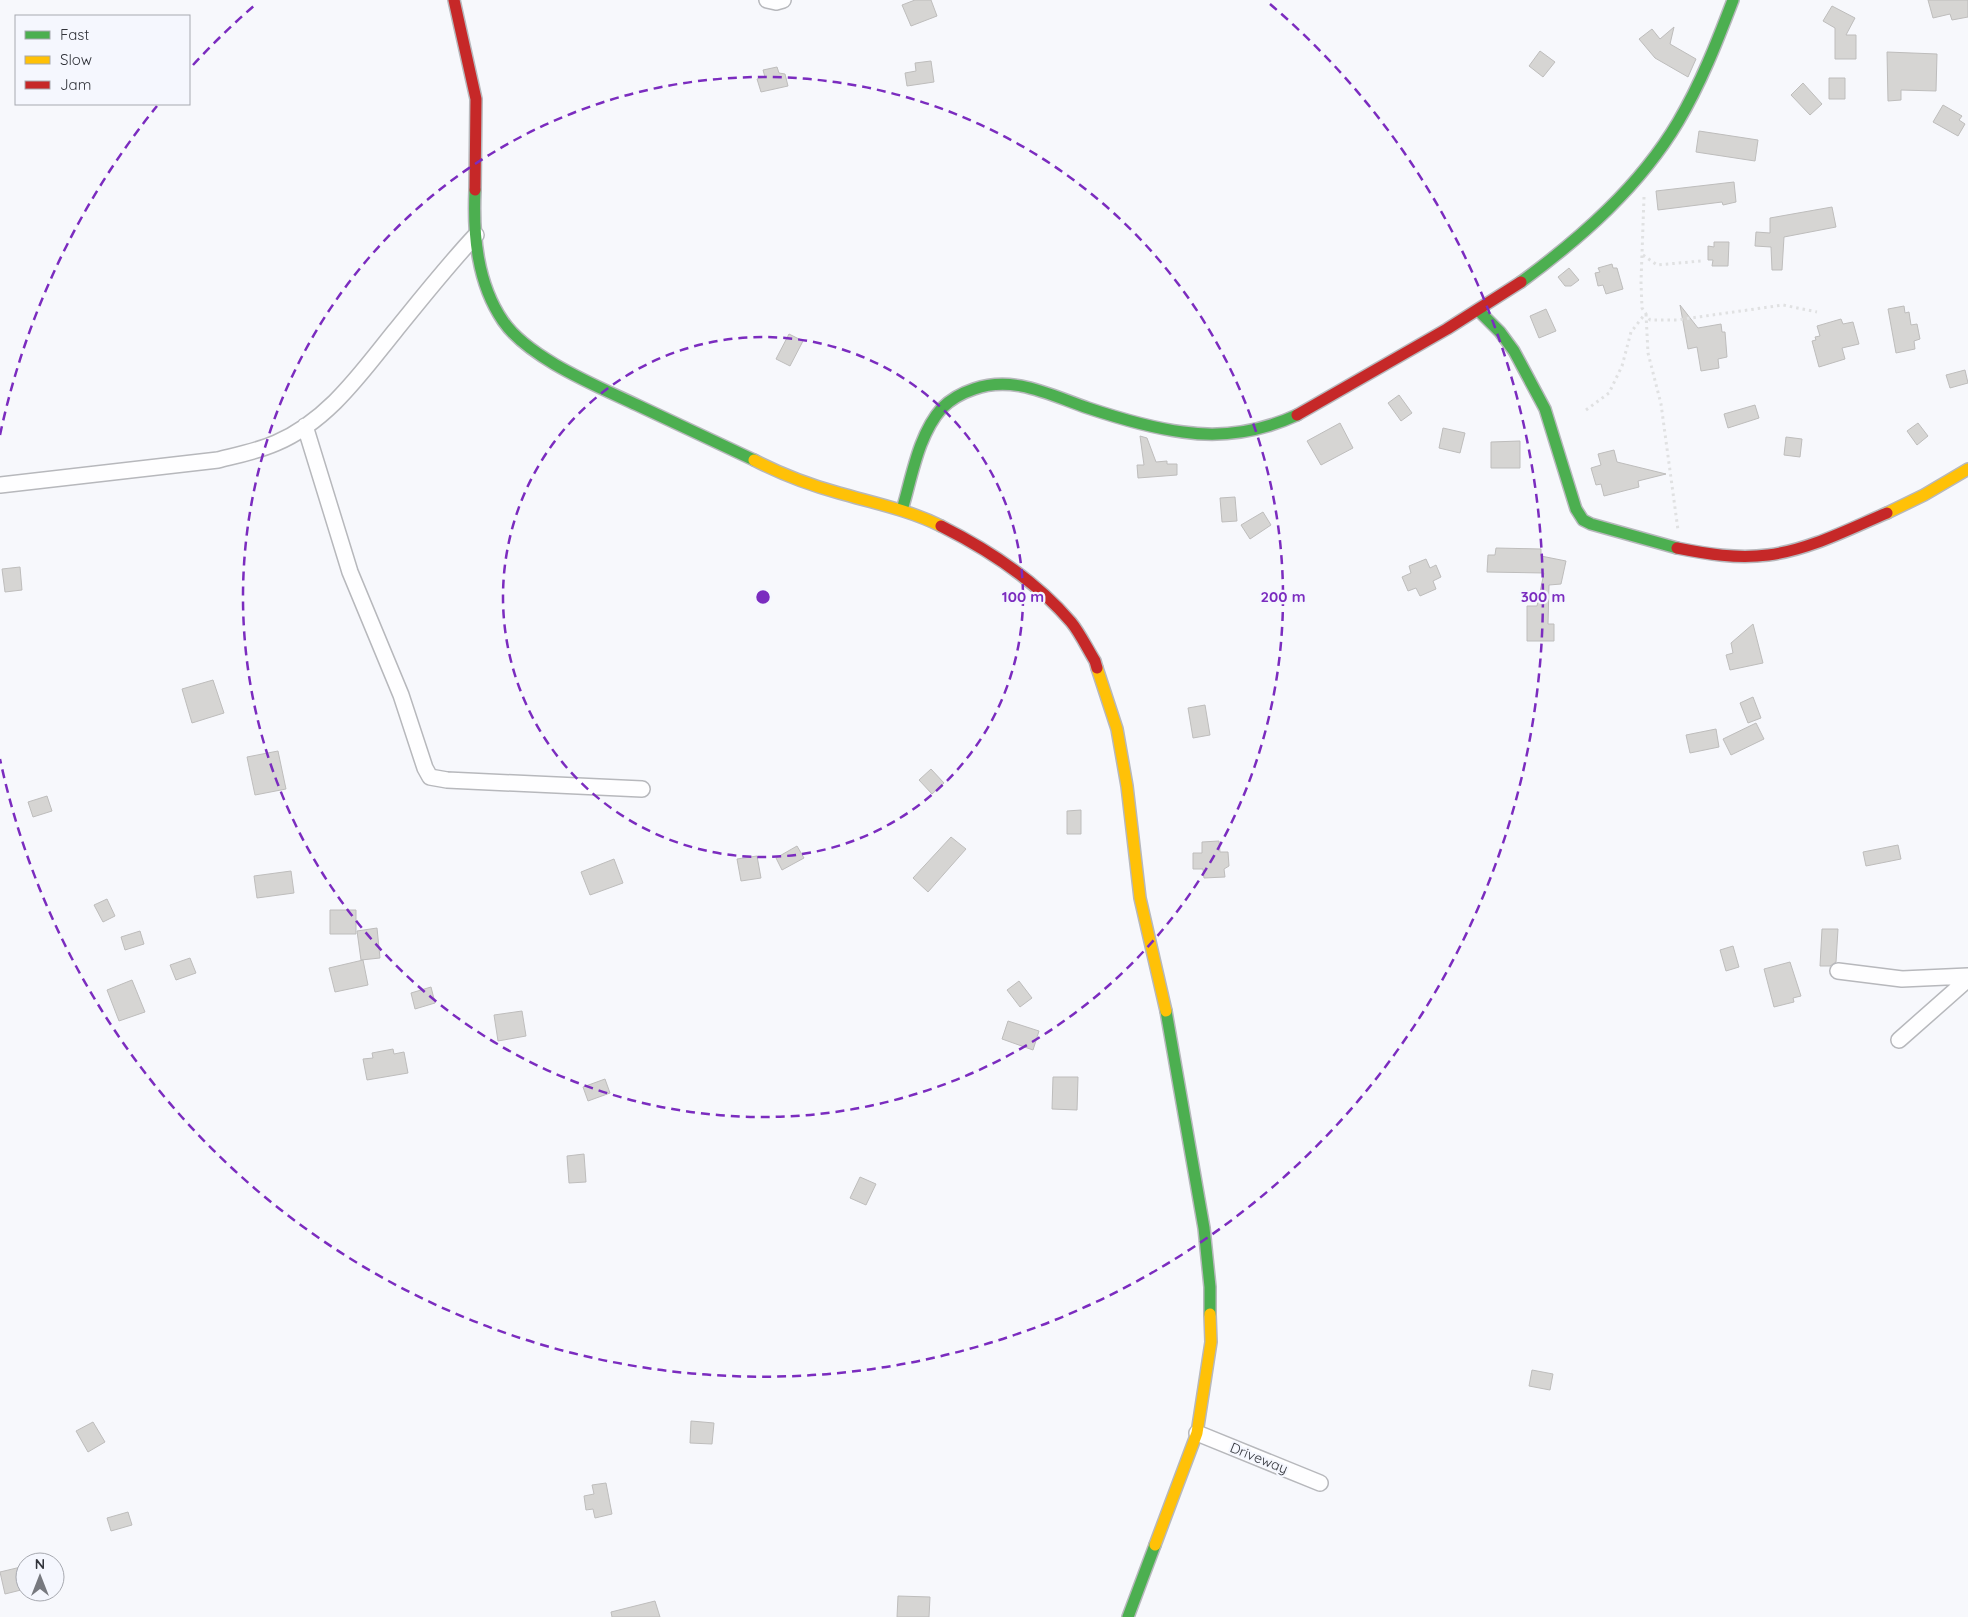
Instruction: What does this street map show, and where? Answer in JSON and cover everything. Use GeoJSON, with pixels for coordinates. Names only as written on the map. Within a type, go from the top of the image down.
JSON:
{"type":"FeatureCollection","features":[{"type":"Feature","properties":{"kind":"street"},"geometry":{"type":"LineString","coordinates":[[454,0],[476,99],[474,213],[478,260],[489,296],[503,321],[518,339],[538,354],[598,386],[778,472],[838,492],[902,510],[926,519],[970,541],[1031,583],[1072,623],[1095,661],[1117,729],[1127,786],[1140,898],[1170,1028],[1204,1228],[1210,1287],[1211,1342],[1206,1388],[1197,1433],[1128,1617]]}},
{"type":"Feature","properties":{"kind":"street"},"geometry":{"type":"LineString","coordinates":[[767,0],[776,2],[783,0]]}},
{"type":"Feature","properties":{"kind":"street"},"geometry":{"type":"LineString","coordinates":[[902,510],[927,434],[934,421],[951,400],[968,391],[987,385],[1009,383],[1174,432],[1218,435],[1252,432],[1310,410],[1478,310],[1555,256],[1610,206],[1645,169],[1667,139],[1695,92],[1711,60],[1734,0]]}},
{"type":"Feature","properties":{"kind":"street"},"geometry":{"type":"LineString","coordinates":[[0,485],[218,460],[252,452],[278,443],[305,426],[343,395],[445,269],[476,235]]}},
{"type":"Feature","properties":{"kind":"street"},"geometry":{"type":"LineString","coordinates":[[1478,310],[1500,332],[1514,351],[1545,409],[1576,509],[1583,520],[1602,528],[1720,555],[1753,557],[1796,550],[1908,503],[1968,469]]}},
{"type":"Feature","properties":{"kind":"street"},"geometry":{"type":"LineString","coordinates":[[305,426],[350,572],[401,695],[425,768],[430,777],[447,780],[642,789]]}},
{"type":"Feature","properties":{"kind":"street"},"geometry":{"type":"LineString","coordinates":[[1838,971],[1902,979],[1968,977]]}},
{"type":"Feature","properties":{"kind":"street"},"geometry":{"type":"LineString","coordinates":[[1899,1040],[1968,977]]}},
{"type":"Feature","properties":{"kind":"street","name":"Driveway"},"geometry":{"type":"LineString","coordinates":[[1197,1433],[1320,1483]]}},
{"type":"Feature","properties":{"kind":"path"},"geometry":{"type":"LineString","coordinates":[[1645,169],[1641,282],[1642,308],[1650,320],[1676,320],[1783,305],[1817,312]]}},
{"type":"Feature","properties":{"kind":"path"},"geometry":{"type":"LineString","coordinates":[[1642,255],[1657,265],[1701,262]]}},
{"type":"Feature","properties":{"kind":"path"},"geometry":{"type":"LineString","coordinates":[[1586,410],[1609,393],[1622,366],[1630,332],[1646,313]]}},
{"type":"Feature","properties":{"kind":"path"},"geometry":{"type":"LineString","coordinates":[[1646,313],[1648,354],[1661,404],[1667,440],[1680,547]]}},
{"type":"Feature","properties":{"kind":"building"},"geometry":{"type":"Polygon","coordinates":[[[915,0],[931,0],[937,16],[911,26],[902,5],[915,0]]]}},
{"type":"Feature","properties":{"kind":"building"},"geometry":{"type":"Polygon","coordinates":[[[1928,0],[1968,0],[1968,17],[1952,20],[1950,14],[1933,18],[1928,0]]]}},
{"type":"Feature","properties":{"kind":"building"},"geometry":{"type":"Polygon","coordinates":[[[1832,6],[1855,18],[1846,35],[1856,35],[1856,59],[1835,59],[1835,28],[1823,21],[1832,6]]]}},
{"type":"Feature","properties":{"kind":"building"},"geometry":{"type":"Polygon","coordinates":[[[1674,27],[1670,44],[1696,59],[1688,77],[1655,58],[1639,39],[1652,29],[1660,39],[1674,27]]]}},
{"type":"Feature","properties":{"kind":"building"},"geometry":{"type":"Polygon","coordinates":[[[1540,51],[1555,62],[1543,77],[1529,66],[1540,51]]]}},
{"type":"Feature","properties":{"kind":"building"},"geometry":{"type":"Polygon","coordinates":[[[1887,52],[1937,54],[1936,91],[1901,90],[1901,100],[1888,101],[1887,52]]]}},
{"type":"Feature","properties":{"kind":"building"},"geometry":{"type":"Polygon","coordinates":[[[931,61],[934,82],[907,86],[905,73],[916,71],[915,63],[931,61]]]}},
{"type":"Feature","properties":{"kind":"building"},"geometry":{"type":"Polygon","coordinates":[[[777,67],[779,73],[785,74],[788,86],[761,92],[757,79],[765,77],[763,70],[777,67]]]}},
{"type":"Feature","properties":{"kind":"building"},"geometry":{"type":"Polygon","coordinates":[[[1829,78],[1845,78],[1845,99],[1829,99],[1829,78]]]}},
{"type":"Feature","properties":{"kind":"building"},"geometry":{"type":"Polygon","coordinates":[[[1803,83],[1822,104],[1810,115],[1791,95],[1803,83]]]}},
{"type":"Feature","properties":{"kind":"building"},"geometry":{"type":"Polygon","coordinates":[[[1943,105],[1962,116],[1959,120],[1965,124],[1958,136],[1933,122],[1943,105]]]}},
{"type":"Feature","properties":{"kind":"building"},"geometry":{"type":"Polygon","coordinates":[[[1699,131],[1758,140],[1755,161],[1696,152],[1699,131]]]}},
{"type":"Feature","properties":{"kind":"building"},"geometry":{"type":"Polygon","coordinates":[[[1734,182],[1736,202],[1723,205],[1722,202],[1658,210],[1656,191],[1734,182]]]}},
{"type":"Feature","properties":{"kind":"building"},"geometry":{"type":"Polygon","coordinates":[[[1832,207],[1836,227],[1784,237],[1782,270],[1772,270],[1771,247],[1755,246],[1756,232],[1770,233],[1770,218],[1832,207]]]}},
{"type":"Feature","properties":{"kind":"building"},"geometry":{"type":"Polygon","coordinates":[[[1714,242],[1729,242],[1728,266],[1712,266],[1713,260],[1708,260],[1708,246],[1714,247],[1714,242]]]}},
{"type":"Feature","properties":{"kind":"building"},"geometry":{"type":"Polygon","coordinates":[[[1612,264],[1613,268],[1617,268],[1623,289],[1606,294],[1603,285],[1598,286],[1595,273],[1600,272],[1598,268],[1612,264]]]}},
{"type":"Feature","properties":{"kind":"building"},"geometry":{"type":"Polygon","coordinates":[[[1569,268],[1579,280],[1571,286],[1565,286],[1558,277],[1569,268]]]}},
{"type":"Feature","properties":{"kind":"building"},"geometry":{"type":"Polygon","coordinates":[[[1680,305],[1698,328],[1721,324],[1722,332],[1725,332],[1727,357],[1718,359],[1719,368],[1701,371],[1697,347],[1688,349],[1680,305]]]}},
{"type":"Feature","properties":{"kind":"building"},"geometry":{"type":"Polygon","coordinates":[[[1904,306],[1905,313],[1909,312],[1911,325],[1917,324],[1920,339],[1914,341],[1915,349],[1896,353],[1888,309],[1904,306]]]}},
{"type":"Feature","properties":{"kind":"building"},"geometry":{"type":"Polygon","coordinates":[[[1546,309],[1556,331],[1539,338],[1530,316],[1546,309]]]}},
{"type":"Feature","properties":{"kind":"building"},"geometry":{"type":"Polygon","coordinates":[[[1841,319],[1843,324],[1853,322],[1859,344],[1842,348],[1845,359],[1819,367],[1812,341],[1816,340],[1815,337],[1820,336],[1817,326],[1841,319]]]}},
{"type":"Feature","properties":{"kind":"building"},"geometry":{"type":"Polygon","coordinates":[[[789,334],[803,341],[790,366],[776,359],[789,334]]]}},
{"type":"Feature","properties":{"kind":"building"},"geometry":{"type":"Polygon","coordinates":[[[1965,370],[1968,383],[1950,388],[1946,375],[1965,370]]]}},
{"type":"Feature","properties":{"kind":"building"},"geometry":{"type":"Polygon","coordinates":[[[1399,395],[1412,413],[1401,421],[1388,403],[1399,395]]]}},
{"type":"Feature","properties":{"kind":"building"},"geometry":{"type":"Polygon","coordinates":[[[1755,405],[1759,418],[1728,428],[1724,414],[1755,405]]]}},
{"type":"Feature","properties":{"kind":"building"},"geometry":{"type":"Polygon","coordinates":[[[1340,423],[1353,448],[1321,465],[1307,441],[1340,423]]]}},
{"type":"Feature","properties":{"kind":"building"},"geometry":{"type":"Polygon","coordinates":[[[1918,423],[1928,436],[1917,445],[1907,431],[1918,423]]]}},
{"type":"Feature","properties":{"kind":"building"},"geometry":{"type":"Polygon","coordinates":[[[1443,428],[1465,433],[1460,453],[1439,448],[1443,428]]]}},
{"type":"Feature","properties":{"kind":"building"},"geometry":{"type":"Polygon","coordinates":[[[1140,436],[1147,438],[1156,462],[1167,461],[1167,464],[1177,464],[1177,475],[1138,478],[1137,465],[1144,465],[1140,436]]]}},
{"type":"Feature","properties":{"kind":"building"},"geometry":{"type":"Polygon","coordinates":[[[1786,437],[1802,439],[1800,457],[1784,455],[1786,437]]]}},
{"type":"Feature","properties":{"kind":"building"},"geometry":{"type":"Polygon","coordinates":[[[1520,441],[1520,468],[1491,468],[1491,442],[1520,441]]]}},
{"type":"Feature","properties":{"kind":"building"},"geometry":{"type":"Polygon","coordinates":[[[1614,450],[1617,462],[1666,474],[1638,481],[1639,487],[1604,496],[1601,484],[1596,485],[1591,468],[1601,465],[1598,454],[1614,450]]]}},
{"type":"Feature","properties":{"kind":"building"},"geometry":{"type":"Polygon","coordinates":[[[1235,497],[1237,521],[1222,522],[1220,498],[1235,497]]]}},
{"type":"Feature","properties":{"kind":"building"},"geometry":{"type":"Polygon","coordinates":[[[1263,512],[1271,525],[1250,539],[1241,525],[1263,512]]]}},
{"type":"Feature","properties":{"kind":"building"},"geometry":{"type":"Polygon","coordinates":[[[1496,548],[1541,549],[1541,556],[1566,561],[1561,584],[1549,585],[1548,624],[1554,624],[1554,641],[1527,641],[1527,606],[1537,606],[1544,573],[1487,572],[1488,555],[1495,555],[1496,548]]]}},
{"type":"Feature","properties":{"kind":"building"},"geometry":{"type":"Polygon","coordinates":[[[1426,559],[1430,568],[1436,565],[1441,577],[1433,581],[1436,589],[1420,596],[1416,588],[1408,591],[1402,577],[1411,573],[1409,566],[1426,559]]]}},
{"type":"Feature","properties":{"kind":"building"},"geometry":{"type":"Polygon","coordinates":[[[20,567],[22,590],[5,592],[2,569],[20,567]]]}},
{"type":"Feature","properties":{"kind":"building"},"geometry":{"type":"Polygon","coordinates":[[[1753,624],[1763,663],[1730,670],[1726,655],[1733,653],[1731,643],[1753,624]]]}},
{"type":"Feature","properties":{"kind":"building"},"geometry":{"type":"Polygon","coordinates":[[[213,680],[224,713],[192,723],[182,689],[213,680]]]}},
{"type":"Feature","properties":{"kind":"building"},"geometry":{"type":"Polygon","coordinates":[[[1753,697],[1761,718],[1748,723],[1740,703],[1753,697]]]}},
{"type":"Feature","properties":{"kind":"building"},"geometry":{"type":"Polygon","coordinates":[[[1205,705],[1210,735],[1193,738],[1188,708],[1205,705]]]}},
{"type":"Feature","properties":{"kind":"building"},"geometry":{"type":"Polygon","coordinates":[[[1756,723],[1764,739],[1731,755],[1723,739],[1756,723]]]}},
{"type":"Feature","properties":{"kind":"building"},"geometry":{"type":"Polygon","coordinates":[[[1716,729],[1719,747],[1690,753],[1686,735],[1716,729]]]}},
{"type":"Feature","properties":{"kind":"building"},"geometry":{"type":"Polygon","coordinates":[[[278,751],[286,789],[255,795],[247,757],[278,751]]]}},
{"type":"Feature","properties":{"kind":"building"},"geometry":{"type":"Polygon","coordinates":[[[931,769],[944,783],[932,794],[919,780],[931,769]]]}},
{"type":"Feature","properties":{"kind":"building"},"geometry":{"type":"Polygon","coordinates":[[[47,796],[52,811],[33,817],[28,802],[47,796]]]}},
{"type":"Feature","properties":{"kind":"building"},"geometry":{"type":"Polygon","coordinates":[[[1081,810],[1081,834],[1067,834],[1067,811],[1081,810]]]}},
{"type":"Feature","properties":{"kind":"building"},"geometry":{"type":"Polygon","coordinates":[[[951,837],[966,849],[928,892],[913,878],[951,837]]]}},
{"type":"Feature","properties":{"kind":"building"},"geometry":{"type":"Polygon","coordinates":[[[1219,841],[1220,852],[1228,852],[1229,866],[1224,869],[1225,877],[1204,878],[1203,869],[1193,869],[1193,853],[1202,853],[1202,842],[1219,841]]]}},
{"type":"Feature","properties":{"kind":"building"},"geometry":{"type":"Polygon","coordinates":[[[1898,845],[1901,859],[1866,866],[1863,852],[1898,845]]]}},
{"type":"Feature","properties":{"kind":"building"},"geometry":{"type":"Polygon","coordinates":[[[797,846],[804,858],[782,870],[776,858],[797,846]]]}},
{"type":"Feature","properties":{"kind":"building"},"geometry":{"type":"Polygon","coordinates":[[[757,856],[761,878],[741,881],[737,859],[757,856]]]}},
{"type":"Feature","properties":{"kind":"building"},"geometry":{"type":"Polygon","coordinates":[[[614,859],[623,883],[590,895],[581,872],[614,859]]]}},
{"type":"Feature","properties":{"kind":"building"},"geometry":{"type":"Polygon","coordinates":[[[291,871],[294,893],[257,898],[254,876],[291,871]]]}},
{"type":"Feature","properties":{"kind":"building"},"geometry":{"type":"Polygon","coordinates":[[[107,899],[115,916],[103,922],[94,905],[107,899]]]}},
{"type":"Feature","properties":{"kind":"building"},"geometry":{"type":"Polygon","coordinates":[[[330,910],[356,910],[356,934],[330,934],[330,910]]]}},
{"type":"Feature","properties":{"kind":"building"},"geometry":{"type":"Polygon","coordinates":[[[377,928],[380,958],[361,960],[357,931],[377,928]]]}},
{"type":"Feature","properties":{"kind":"building"},"geometry":{"type":"Polygon","coordinates":[[[1822,929],[1838,929],[1836,962],[1830,966],[1820,966],[1822,929]]]}},
{"type":"Feature","properties":{"kind":"building"},"geometry":{"type":"Polygon","coordinates":[[[140,931],[144,944],[125,950],[121,937],[140,931]]]}},
{"type":"Feature","properties":{"kind":"building"},"geometry":{"type":"Polygon","coordinates":[[[1733,946],[1739,967],[1726,971],[1720,950],[1733,946]]]}},
{"type":"Feature","properties":{"kind":"building"},"geometry":{"type":"Polygon","coordinates":[[[190,958],[196,973],[176,980],[170,965],[190,958]]]}},
{"type":"Feature","properties":{"kind":"building"},"geometry":{"type":"Polygon","coordinates":[[[363,960],[368,985],[335,992],[329,968],[363,960]]]}},
{"type":"Feature","properties":{"kind":"building"},"geometry":{"type":"Polygon","coordinates":[[[1790,962],[1801,996],[1793,998],[1794,1002],[1774,1007],[1764,969],[1790,962]]]}},
{"type":"Feature","properties":{"kind":"building"},"geometry":{"type":"Polygon","coordinates":[[[132,980],[145,1012],[119,1021],[107,990],[132,980]]]}},
{"type":"Feature","properties":{"kind":"building"},"geometry":{"type":"Polygon","coordinates":[[[1019,981],[1032,998],[1020,1007],[1007,990],[1019,981]]]}},
{"type":"Feature","properties":{"kind":"building"},"geometry":{"type":"Polygon","coordinates":[[[431,987],[435,1003],[415,1009],[411,993],[431,987]]]}},
{"type":"Feature","properties":{"kind":"building"},"geometry":{"type":"Polygon","coordinates":[[[522,1011],[526,1036],[498,1041],[494,1015],[522,1011]]]}},
{"type":"Feature","properties":{"kind":"building"},"geometry":{"type":"Polygon","coordinates":[[[1008,1021],[1039,1031],[1033,1050],[1002,1039],[1008,1021]]]}},
{"type":"Feature","properties":{"kind":"building"},"geometry":{"type":"Polygon","coordinates":[[[393,1049],[394,1054],[404,1052],[408,1073],[367,1080],[363,1059],[373,1058],[372,1053],[393,1049]]]}},
{"type":"Feature","properties":{"kind":"building"},"geometry":{"type":"Polygon","coordinates":[[[1053,1077],[1078,1077],[1077,1110],[1052,1109],[1053,1077]]]}},
{"type":"Feature","properties":{"kind":"building"},"geometry":{"type":"Polygon","coordinates":[[[605,1079],[610,1093],[588,1101],[583,1087],[605,1079]]]}},
{"type":"Feature","properties":{"kind":"building"},"geometry":{"type":"Polygon","coordinates":[[[584,1154],[586,1182],[569,1183],[567,1156],[584,1154]]]}},
{"type":"Feature","properties":{"kind":"building"},"geometry":{"type":"Polygon","coordinates":[[[860,1177],[876,1184],[866,1205],[850,1198],[860,1177]]]}},
{"type":"Feature","properties":{"kind":"building"},"geometry":{"type":"Polygon","coordinates":[[[1532,1370],[1553,1374],[1550,1390],[1529,1386],[1532,1370]]]}},
{"type":"Feature","properties":{"kind":"building"},"geometry":{"type":"Polygon","coordinates":[[[691,1421],[714,1423],[712,1444],[690,1443],[691,1421]]]}},
{"type":"Feature","properties":{"kind":"building"},"geometry":{"type":"Polygon","coordinates":[[[93,1422],[105,1442],[88,1452],[76,1431],[93,1422]]]}},
{"type":"Feature","properties":{"kind":"building"},"geometry":{"type":"Polygon","coordinates":[[[606,1483],[612,1514],[595,1518],[593,1509],[586,1510],[584,1496],[594,1494],[592,1485],[606,1483]]]}},
{"type":"Feature","properties":{"kind":"building"},"geometry":{"type":"Polygon","coordinates":[[[128,1512],[132,1525],[111,1531],[107,1518],[128,1512]]]}},
{"type":"Feature","properties":{"kind":"building"},"geometry":{"type":"Polygon","coordinates":[[[15,1568],[15,1592],[5,1594],[0,1572],[15,1568]]]}},
{"type":"Feature","properties":{"kind":"building"},"geometry":{"type":"Polygon","coordinates":[[[898,1596],[930,1597],[929,1617],[897,1617],[898,1596]]]}},
{"type":"Feature","properties":{"kind":"building"},"geometry":{"type":"Polygon","coordinates":[[[655,1601],[660,1617],[612,1617],[611,1612],[655,1601]]]}},
{"type":"Feature","properties":{"kind":"traffic: fast"},"geometry":{"type":"LineString","coordinates":[[1521,282],[1608,210],[1646,168],[1678,122],[1694,92],[1715,47],[1733,0]]}},
{"type":"Feature","properties":{"kind":"traffic: fast"},"geometry":{"type":"LineString","coordinates":[[475,190],[476,241],[482,275],[494,306],[514,334],[529,347],[564,370],[754,460]]}},
{"type":"Feature","properties":{"kind":"traffic: fast"},"geometry":{"type":"LineString","coordinates":[[1478,310],[1500,332],[1514,351],[1545,409],[1576,509],[1583,520],[1591,524],[1677,548]]}},
{"type":"Feature","properties":{"kind":"traffic: fast"},"geometry":{"type":"LineString","coordinates":[[902,510],[921,443],[934,419],[942,408],[965,392],[989,385],[1018,385],[1032,388],[1135,422],[1198,434],[1242,432],[1269,426],[1297,415]]}},
{"type":"Feature","properties":{"kind":"traffic: fast"},"geometry":{"type":"LineString","coordinates":[[1166,1011],[1204,1228],[1210,1287],[1210,1314]]}},
{"type":"Feature","properties":{"kind":"traffic: fast"},"geometry":{"type":"LineString","coordinates":[[1128,1617],[1155,1545]]}},
{"type":"Feature","properties":{"kind":"traffic: slow"},"geometry":{"type":"LineString","coordinates":[[754,460],[806,483],[904,511],[941,526]]}},
{"type":"Feature","properties":{"kind":"traffic: slow"},"geometry":{"type":"LineString","coordinates":[[1887,513],[1924,495],[1968,469]]}},
{"type":"Feature","properties":{"kind":"traffic: slow"},"geometry":{"type":"LineString","coordinates":[[1097,668],[1117,729],[1127,786],[1140,898],[1166,1011]]}},
{"type":"Feature","properties":{"kind":"traffic: slow"},"geometry":{"type":"LineString","coordinates":[[1155,1545],[1197,1433],[1211,1342],[1210,1314]]}},
{"type":"Feature","properties":{"kind":"traffic: jam"},"geometry":{"type":"LineString","coordinates":[[454,0],[476,99],[475,190]]}},
{"type":"Feature","properties":{"kind":"traffic: jam"},"geometry":{"type":"LineString","coordinates":[[1297,415],[1447,329],[1521,282]]}},
{"type":"Feature","properties":{"kind":"traffic: jam"},"geometry":{"type":"LineString","coordinates":[[1677,548],[1733,556],[1768,555],[1814,544],[1887,513]]}},
{"type":"Feature","properties":{"kind":"traffic: jam"},"geometry":{"type":"LineString","coordinates":[[941,526],[994,556],[1043,593],[1074,626],[1095,661],[1097,668]]}}]}
